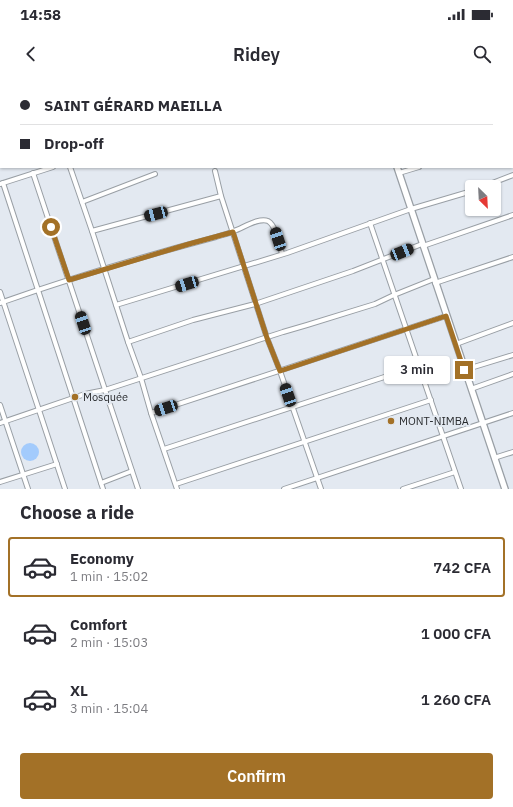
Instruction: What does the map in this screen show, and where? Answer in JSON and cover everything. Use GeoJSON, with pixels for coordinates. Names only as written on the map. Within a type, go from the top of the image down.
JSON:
{"type":"FeatureCollection","features":[{"type":"Feature","properties":{"kind":"street"},"geometry":{"type":"LineString","coordinates":[[47,80],[56,80]]}},
{"type":"Feature","properties":{"kind":"street"},"geometry":{"type":"LineString","coordinates":[[50,168],[1,184],[103,489]]}},
{"type":"Feature","properties":{"kind":"street"},"geometry":{"type":"LineString","coordinates":[[70,168],[141,378],[151,413],[178,489]]}},
{"type":"Feature","properties":{"kind":"street"},"geometry":{"type":"LineString","coordinates":[[397,168],[505,489]]}},
{"type":"Feature","properties":{"kind":"street"},"geometry":{"type":"LineString","coordinates":[[399,173],[416,168]]}},
{"type":"Feature","properties":{"kind":"street"},"geometry":{"type":"LineString","coordinates":[[215,171],[221,196],[255,304],[321,489]]}},
{"type":"Feature","properties":{"kind":"street"},"geometry":{"type":"LineString","coordinates":[[33,174],[138,489]]}},
{"type":"Feature","properties":{"kind":"street"},"geometry":{"type":"LineString","coordinates":[[82,202],[155,174]]}},
{"type":"Feature","properties":{"kind":"street"},"geometry":{"type":"LineString","coordinates":[[500,180],[513,175]]}},
{"type":"Feature","properties":{"kind":"street"},"geometry":{"type":"LineString","coordinates":[[116,305],[244,267],[411,209],[465,193]]}},
{"type":"Feature","properties":{"kind":"street"},"geometry":{"type":"LineString","coordinates":[[92,231],[221,196]]}},
{"type":"Feature","properties":{"kind":"street"},"geometry":{"type":"LineString","coordinates":[[128,342],[193,320],[255,304],[513,215]]}},
{"type":"Feature","properties":{"kind":"street"},"geometry":{"type":"LineString","coordinates":[[2,302],[104,269],[233,232],[258,221],[267,221],[270,223],[275,231],[282,254]]}},
{"type":"Feature","properties":{"kind":"street"},"geometry":{"type":"LineString","coordinates":[[370,223],[461,489]]}},
{"type":"Feature","properties":{"kind":"street"},"geometry":{"type":"LineString","coordinates":[[0,423],[85,394],[105,390],[375,304],[394,295],[435,281],[513,257]]}},
{"type":"Feature","properties":{"kind":"street"},"geometry":{"type":"LineString","coordinates":[[0,292],[2,302],[65,489]]}},
{"type":"Feature","properties":{"kind":"street"},"geometry":{"type":"LineString","coordinates":[[151,413],[446,316]]}},
{"type":"Feature","properties":{"kind":"street"},"geometry":{"type":"LineString","coordinates":[[456,344],[513,323]]}},
{"type":"Feature","properties":{"kind":"street"},"geometry":{"type":"LineString","coordinates":[[464,370],[513,355]]}},
{"type":"Feature","properties":{"kind":"street"},"geometry":{"type":"LineString","coordinates":[[164,449],[418,366]]}},
{"type":"Feature","properties":{"kind":"street"},"geometry":{"type":"LineString","coordinates":[[471,388],[513,374]]}},
{"type":"Feature","properties":{"kind":"street"},"geometry":{"type":"LineString","coordinates":[[176,484],[431,400]]}},
{"type":"Feature","properties":{"kind":"street"},"geometry":{"type":"LineString","coordinates":[[0,405],[28,489]]}},
{"type":"Feature","properties":{"kind":"street"},"geometry":{"type":"LineString","coordinates":[[284,489],[513,413]]}},
{"type":"Feature","properties":{"kind":"street"},"geometry":{"type":"LineString","coordinates":[[494,458],[513,452]]}},
{"type":"Feature","properties":{"kind":"street"},"geometry":{"type":"LineString","coordinates":[[0,482],[57,464]]}},
{"type":"Feature","properties":{"kind":"street"},"geometry":{"type":"LineString","coordinates":[[101,482],[132,471]]}},
{"type":"Feature","properties":{"kind":"street"},"geometry":{"type":"LineString","coordinates":[[403,489],[455,472]]}},
{"type":"Feature","properties":{"kind":"shaded area"},"geometry":{"type":"Polygon","coordinates":[[[30,443],[36,446],[39,452],[36,458],[30,461],[24,458],[21,452],[24,446],[30,443]]]}},
{"type":"Feature","properties":{"kind":"place","name":"Mosquée"},"geometry":{"type":"Point","coordinates":[75,397]}},
{"type":"Feature","properties":{"kind":"place","name":"MONT-NIMBA"},"geometry":{"type":"Point","coordinates":[391,421]}},
{"type":"Feature","properties":{"kind":"route"},"geometry":{"type":"LineString","coordinates":[[51,227],[69,280],[233,232],[255,304],[280,371],[446,316],[464,370]]}}]}
